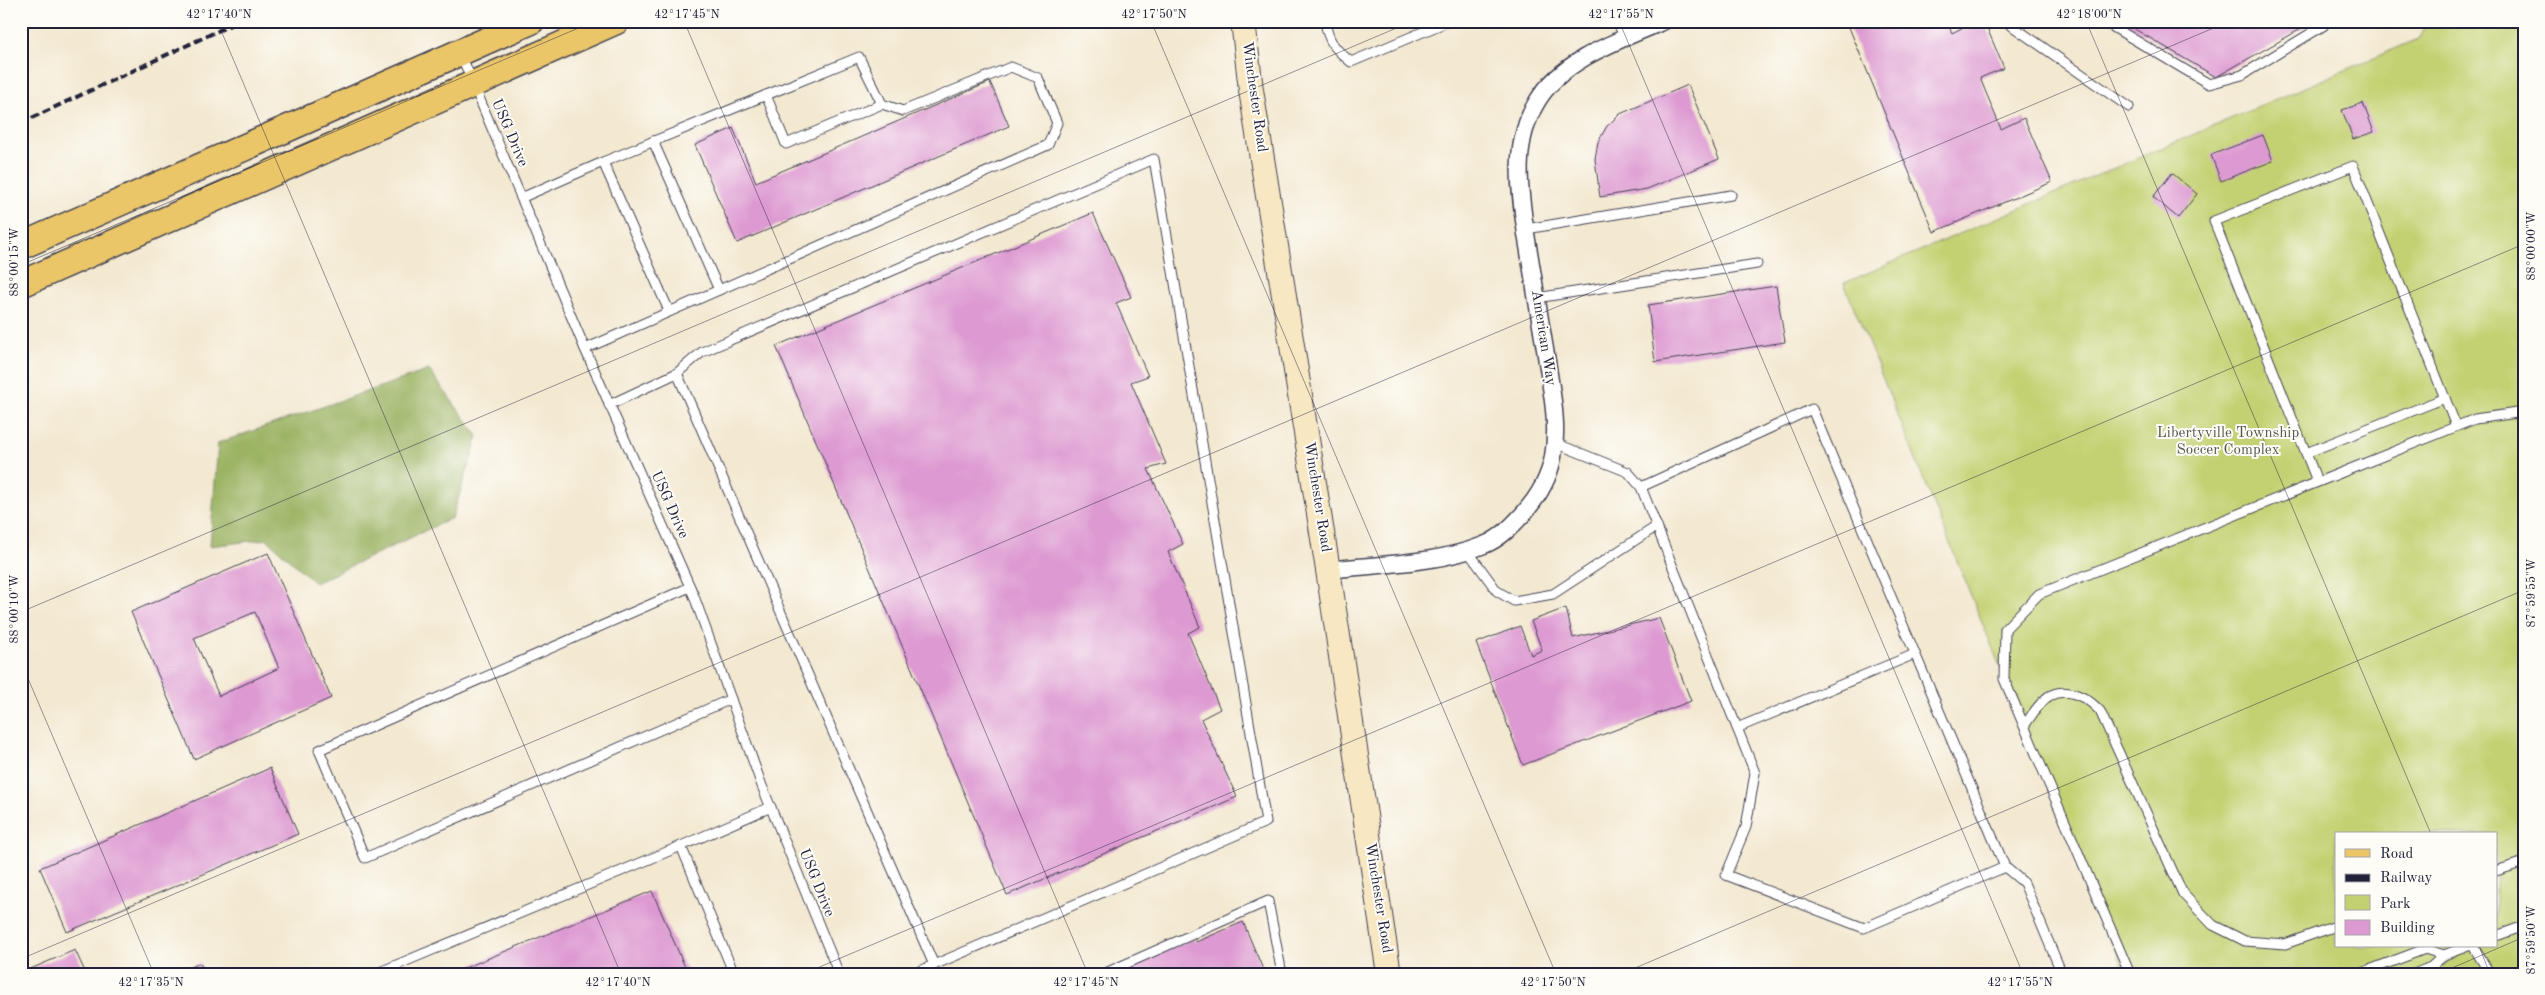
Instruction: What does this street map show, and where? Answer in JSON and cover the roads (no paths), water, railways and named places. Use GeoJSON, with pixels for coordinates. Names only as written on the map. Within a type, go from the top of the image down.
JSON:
{"type":"FeatureCollection","features":[{"type":"Feature","properties":{"kind":"main road"},"geometry":{"type":"LineString","coordinates":[[21,246],[531,21]]}},
{"type":"Feature","properties":{"kind":"main road"},"geometry":{"type":"LineString","coordinates":[[21,284],[616,21]]}},
{"type":"Feature","properties":{"kind":"main road","name":"Winchester Road"},"geometry":{"type":"LineString","coordinates":[[1243,21],[1251,90],[1328,570],[1389,974]]}},
{"type":"Feature","properties":{"kind":"street","name":"American Way"},"geometry":{"type":"LineString","coordinates":[[1328,570],[1419,560],[1467,550],[1496,539],[1516,523],[1534,501],[1544,484],[1552,459],[1555,443],[1555,416],[1519,189],[1520,145],[1526,125],[1539,99],[1553,82],[1576,63],[1664,21]]}},
{"type":"Feature","properties":{"kind":"lane"},"geometry":{"type":"LineString","coordinates":[[1325,21],[1327,36],[1333,48],[1351,62],[1449,21]]}},
{"type":"Feature","properties":{"kind":"lane"},"geometry":{"type":"LineString","coordinates":[[1617,21],[1625,38]]}},
{"type":"Feature","properties":{"kind":"lane"},"geometry":{"type":"LineString","coordinates":[[2005,21],[2129,107]]}},
{"type":"Feature","properties":{"kind":"lane"},"geometry":{"type":"LineString","coordinates":[[2103,21],[2209,84],[2242,75],[2322,26],[2327,21]]}},
{"type":"Feature","properties":{"kind":"lane","name":"USG Drive"},"geometry":{"type":"LineString","coordinates":[[460,53],[585,349],[690,587],[771,807],[839,974]]}},
{"type":"Feature","properties":{"kind":"lane"},"geometry":{"type":"LineString","coordinates":[[521,198],[859,56],[882,104]]}},
{"type":"Feature","properties":{"kind":"lane"},"geometry":{"type":"LineString","coordinates":[[585,349],[1048,145],[1057,122],[1038,78],[1011,67],[903,111],[882,104],[786,144],[766,95]]}},
{"type":"Feature","properties":{"kind":"lane"},"geometry":{"type":"LineString","coordinates":[[653,141],[719,290]]}},
{"type":"Feature","properties":{"kind":"lane"},"geometry":{"type":"LineString","coordinates":[[610,405],[678,373],[702,352],[1154,160],[1266,822],[913,974]]}},
{"type":"Feature","properties":{"kind":"lane"},"geometry":{"type":"LineString","coordinates":[[603,162],[669,312]]}},
{"type":"Feature","properties":{"kind":"lane"},"geometry":{"type":"LineString","coordinates":[[2317,481],[2214,221],[2353,166],[2456,426]]}},
{"type":"Feature","properties":{"kind":"lane"},"geometry":{"type":"LineString","coordinates":[[1526,229],[1731,195]]}},
{"type":"Feature","properties":{"kind":"lane"},"geometry":{"type":"LineString","coordinates":[[1536,298],[1757,264]]}},
{"type":"Feature","properties":{"kind":"lane"},"geometry":{"type":"LineString","coordinates":[[678,373],[934,965]]}},
{"type":"Feature","properties":{"kind":"lane"},"geometry":{"type":"LineString","coordinates":[[2306,454],[2445,398]]}},
{"type":"Feature","properties":{"kind":"lane"},"geometry":{"type":"LineString","coordinates":[[1641,487],[1812,409],[2005,867],[2024,883],[2062,974]]}},
{"type":"Feature","properties":{"kind":"lane"},"geometry":{"type":"LineString","coordinates":[[2130,974],[2004,679],[2005,629],[2038,594],[2456,426],[2475,419],[2524,412]]}},
{"type":"Feature","properties":{"kind":"lane"},"geometry":{"type":"LineString","coordinates":[[1555,443],[1628,472],[1641,487],[1755,773],[1746,827],[1726,875],[1864,928],[2005,867]]}},
{"type":"Feature","properties":{"kind":"lane"},"geometry":{"type":"LineString","coordinates":[[1467,550],[1497,591],[1514,601],[1553,594],[1657,526]]}},
{"type":"Feature","properties":{"kind":"lane"},"geometry":{"type":"LineString","coordinates":[[690,587],[319,750],[365,858],[731,699]]}},
{"type":"Feature","properties":{"kind":"lane"},"geometry":{"type":"LineString","coordinates":[[1737,728],[1915,654]]}},
{"type":"Feature","properties":{"kind":"lane"},"geometry":{"type":"LineString","coordinates":[[2024,726],[2049,696],[2065,692],[2088,698],[2100,711],[2183,894],[2213,925],[2245,940],[2285,944],[2335,926]]}},
{"type":"Feature","properties":{"kind":"lane"},"geometry":{"type":"LineString","coordinates":[[375,974],[771,807]]}},
{"type":"Feature","properties":{"kind":"lane"},"geometry":{"type":"LineString","coordinates":[[681,846],[734,974]]}},
{"type":"Feature","properties":{"kind":"lane"},"geometry":{"type":"LineString","coordinates":[[2498,870],[2524,862]]}},
{"type":"Feature","properties":{"kind":"lane"},"geometry":{"type":"LineString","coordinates":[[1102,974],[1268,901],[1282,974]]}},
{"type":"Feature","properties":{"kind":"lane"},"geometry":{"type":"LineString","coordinates":[[2498,935],[2524,926]]}},
{"type":"Feature","properties":{"kind":"lane"},"geometry":{"type":"LineString","coordinates":[[2414,974],[2431,967],[2444,955],[2463,948]]}},
{"type":"Feature","properties":{"kind":"lane"},"geometry":{"type":"LineString","coordinates":[[2474,948],[2490,974]]}},
{"type":"Feature","properties":{"kind":"lane"},"geometry":{"type":"LineString","coordinates":[[2359,974],[2425,949],[2444,955]]}},
{"type":"Feature","properties":{"kind":"railway"},"geometry":{"type":"LineString","coordinates":[[21,123],[239,21]]}},
{"type":"Feature","properties":{"kind":"park label","name":"Libertyville Township Soccer Complex"},"geometry":{"type":"Point","coordinates":[2228,442]}}]}
